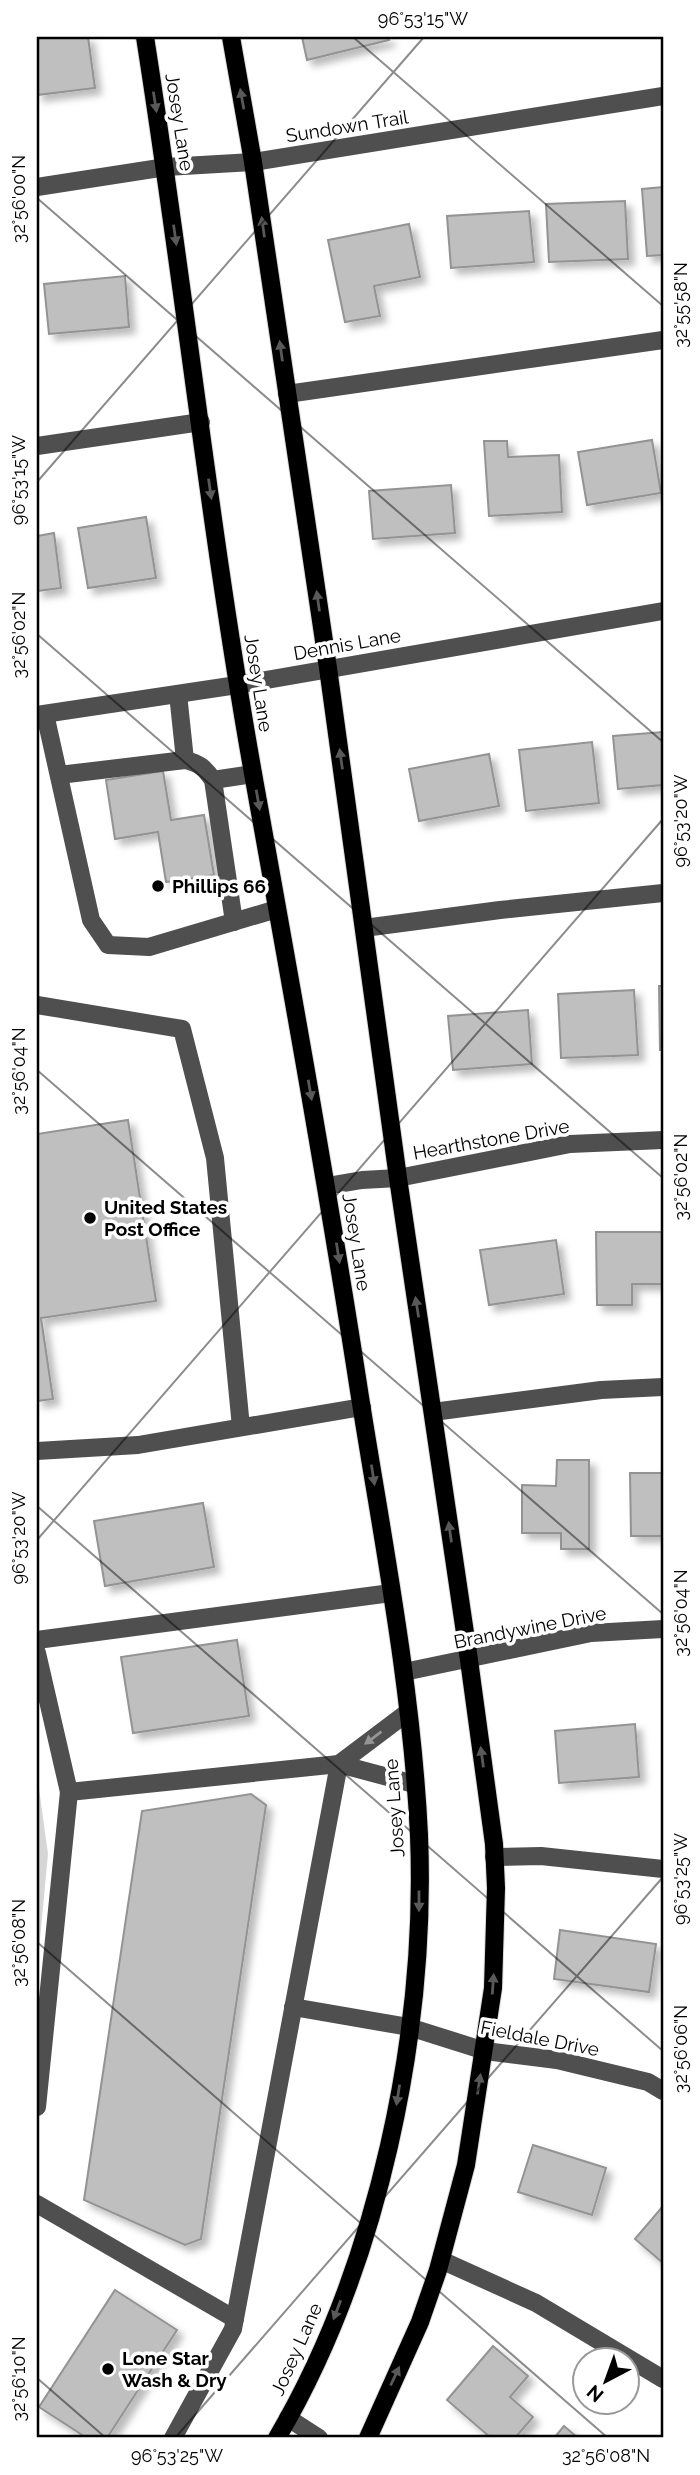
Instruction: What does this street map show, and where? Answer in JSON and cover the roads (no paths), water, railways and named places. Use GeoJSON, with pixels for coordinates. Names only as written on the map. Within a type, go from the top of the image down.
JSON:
{"type":"FeatureCollection","features":[{"type":"Feature","properties":{"kind":"main road","name":"Josey Lane"},"geometry":{"type":"LineString","coordinates":[[145,37],[166,167],[237,685],[327,1186],[404,1672],[419,1833],[419,1927],[409,2027],[388,2158],[369,2221],[325,2342],[277,2438]]}},
{"type":"Feature","properties":{"kind":"main road"},"geometry":{"type":"LineString","coordinates":[[231,37],[253,162],[328,668],[398,1178],[469,1660],[494,1857],[494,1988],[466,2165],[421,2322],[368,2438]]}},
{"type":"Feature","properties":{"kind":"street","name":"Sundown Trail"},"geometry":{"type":"LineString","coordinates":[[37,187],[166,167],[253,162],[663,96]]}},
{"type":"Feature","properties":{"kind":"street"},"geometry":{"type":"LineString","coordinates":[[287,394],[663,340]]}},
{"type":"Feature","properties":{"kind":"street"},"geometry":{"type":"LineString","coordinates":[[37,446],[201,422]]}},
{"type":"Feature","properties":{"kind":"street","name":"Dennis Lane"},"geometry":{"type":"LineString","coordinates":[[41,715],[237,685],[663,611]]}},
{"type":"Feature","properties":{"kind":"street"},"geometry":{"type":"LineString","coordinates":[[178,694],[185,760]]}},
{"type":"Feature","properties":{"kind":"street"},"geometry":{"type":"LineString","coordinates":[[41,715],[59,775],[91,920],[108,945],[149,947],[278,909]]}},
{"type":"Feature","properties":{"kind":"street"},"geometry":{"type":"LineString","coordinates":[[59,775],[185,760],[206,768],[213,780],[234,922]]}},
{"type":"Feature","properties":{"kind":"street"},"geometry":{"type":"LineString","coordinates":[[213,780],[253,774]]}},
{"type":"Feature","properties":{"kind":"street"},"geometry":{"type":"LineString","coordinates":[[364,929],[500,909],[663,893]]}},
{"type":"Feature","properties":{"kind":"street"},"geometry":{"type":"LineString","coordinates":[[37,1005],[182,1029],[215,1158],[242,1427]]}},
{"type":"Feature","properties":{"kind":"street","name":"Hearthstone Drive"},"geometry":{"type":"LineString","coordinates":[[327,1186],[398,1178],[570,1144],[663,1140]]}},
{"type":"Feature","properties":{"kind":"street"},"geometry":{"type":"LineString","coordinates":[[433,1412],[601,1390],[663,1387]]}},
{"type":"Feature","properties":{"kind":"street"},"geometry":{"type":"LineString","coordinates":[[37,1451],[138,1445],[362,1407]]}},
{"type":"Feature","properties":{"kind":"street"},"geometry":{"type":"LineString","coordinates":[[37,1640],[391,1593]]}},
{"type":"Feature","properties":{"kind":"street","name":"Brandywine Drive"},"geometry":{"type":"LineString","coordinates":[[404,1672],[591,1633],[663,1629]]}},
{"type":"Feature","properties":{"kind":"street"},"geometry":{"type":"LineString","coordinates":[[37,1653],[69,1792],[37,2107]]}},
{"type":"Feature","properties":{"kind":"street"},"geometry":{"type":"LineString","coordinates":[[173,2438],[233,2329],[339,1765],[408,1712]]}},
{"type":"Feature","properties":{"kind":"street"},"geometry":{"type":"LineString","coordinates":[[69,1792],[339,1765],[414,1784]]}},
{"type":"Feature","properties":{"kind":"street"},"geometry":{"type":"LineString","coordinates":[[494,1857],[541,1856],[663,1869]]}},
{"type":"Feature","properties":{"kind":"street","name":"Fieldale Drive"},"geometry":{"type":"LineString","coordinates":[[293,2007],[409,2027],[485,2051],[556,2060],[648,2082],[663,2091]]}},
{"type":"Feature","properties":{"kind":"street"},"geometry":{"type":"LineString","coordinates":[[37,2204],[235,2319]]}},
{"type":"Feature","properties":{"kind":"street"},"geometry":{"type":"LineString","coordinates":[[440,2260],[536,2303],[663,2379]]}},
{"type":"Feature","properties":{"kind":"street"},"geometry":{"type":"LineString","coordinates":[[288,2418],[319,2438]]}},
{"type":"Feature","properties":{"kind":"place","name":"Phillips 66"},"geometry":{"type":"Point","coordinates":[158,886]}},
{"type":"Feature","properties":{"kind":"place","name":"United States Post Office"},"geometry":{"type":"Point","coordinates":[90,1218]}},
{"type":"Feature","properties":{"kind":"place","name":"Lone Star Wash & Dry"},"geometry":{"type":"Point","coordinates":[108,2369]}}]}
